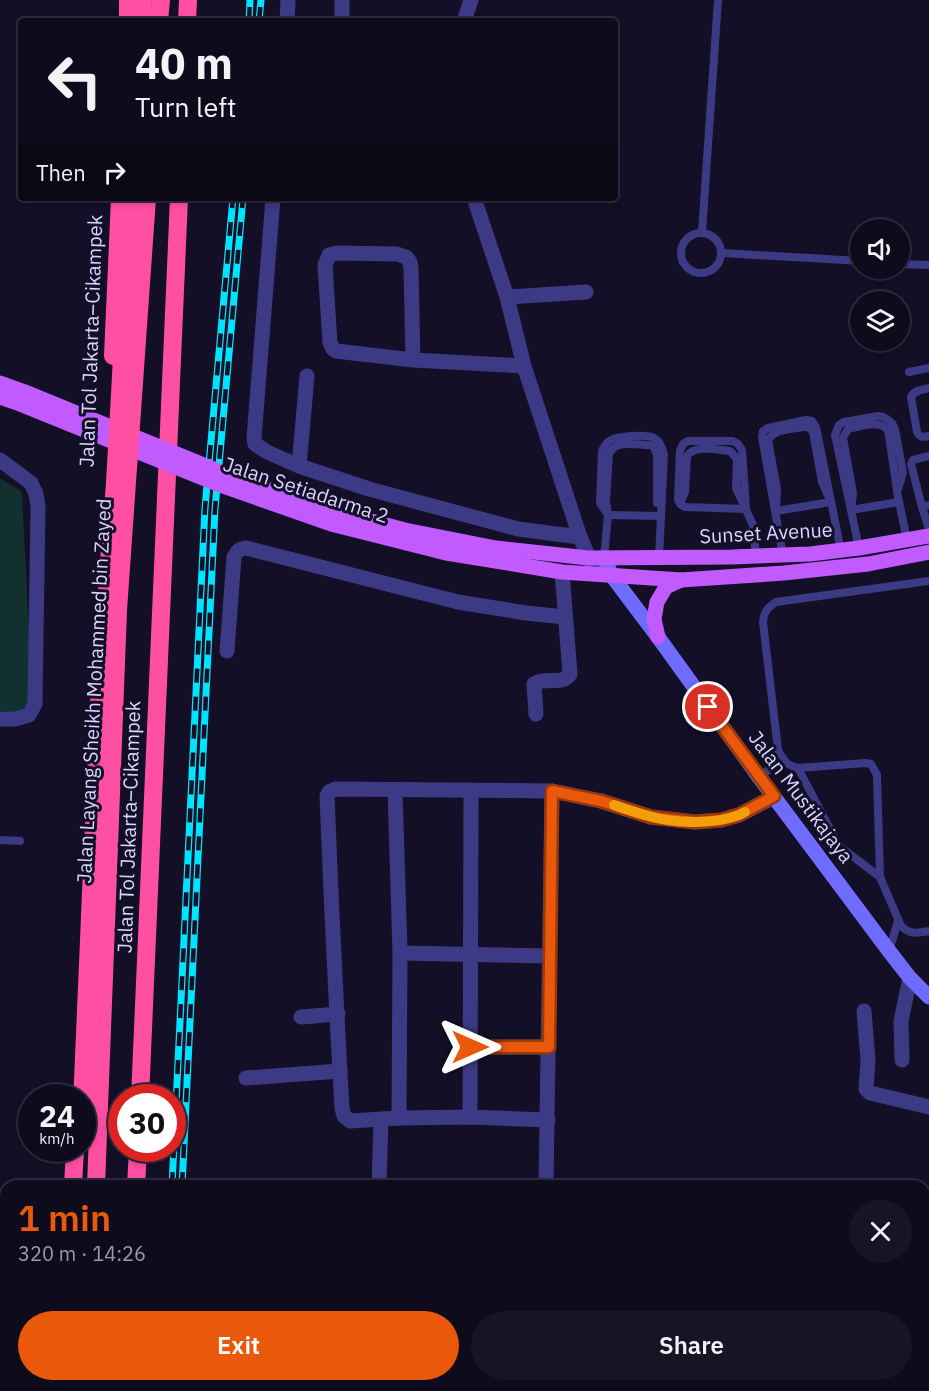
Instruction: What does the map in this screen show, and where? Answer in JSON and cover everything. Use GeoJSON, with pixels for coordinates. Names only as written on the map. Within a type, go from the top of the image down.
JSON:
{"type":"FeatureCollection","features":[{"type":"Feature","properties":{"kind":"highway"},"geometry":{"type":"LineString","coordinates":[[128,0],[128,18]]}},
{"type":"Feature","properties":{"kind":"highway"},"geometry":{"type":"LineString","coordinates":[[142,18],[143,0]]}},
{"type":"Feature","properties":{"kind":"highway"},"geometry":{"type":"LineString","coordinates":[[159,18],[161,0]]}},
{"type":"Feature","properties":{"kind":"highway"},"geometry":{"type":"LineString","coordinates":[[187,18],[188,0]]}},
{"type":"Feature","properties":{"kind":"highway","name":"Jalan Tol Jakarta–Cikampek"},"geometry":{"type":"LineString","coordinates":[[77,1084],[82,912],[95,648],[108,474],[120,201]]}},
{"type":"Feature","properties":{"kind":"highway","name":"Jalan Layang Sheikh Mohammed bin Zayed"},"geometry":{"type":"LineString","coordinates":[[83,1084],[100,683],[115,483],[131,201]]}},
{"type":"Feature","properties":{"kind":"highway","name":"Jalan Layang Sheikh Mohammed bin Zayed"},"geometry":{"type":"LineString","coordinates":[[96,1180],[118,610],[147,201]]}},
{"type":"Feature","properties":{"kind":"highway","name":"Jalan Tol Jakarta–Cikampek"},"geometry":{"type":"LineString","coordinates":[[141,1084],[179,201]]}},
{"type":"Feature","properties":{"kind":"highway"},"geometry":{"type":"LineString","coordinates":[[74,1180],[75,1162]]}},
{"type":"Feature","properties":{"kind":"highway"},"geometry":{"type":"LineString","coordinates":[[80,1180],[81,1162]]}},
{"type":"Feature","properties":{"kind":"highway"},"geometry":{"type":"LineString","coordinates":[[137,1180],[138,1162]]}},
{"type":"Feature","properties":{"kind":"main road","name":"Jalan Setiadarma 2"},"geometry":{"type":"LineString","coordinates":[[0,383],[23,398],[331,524],[446,553],[562,572],[604,575]]}},
{"type":"Feature","properties":{"kind":"main road","name":"Jalan Setiadarma 2"},"geometry":{"type":"LineString","coordinates":[[0,397],[23,398]]}},
{"type":"Feature","properties":{"kind":"main road","name":"Jalan Setiadarma 2"},"geometry":{"type":"LineString","coordinates":[[224,480],[405,530],[496,548],[604,558]]}},
{"type":"Feature","properties":{"kind":"main road","name":"Sunset Avenue"},"geometry":{"type":"LineString","coordinates":[[604,558],[783,556],[841,551],[929,536]]}},
{"type":"Feature","properties":{"kind":"main road","name":"Sunset Avenue"},"geometry":{"type":"LineString","coordinates":[[604,575],[681,580],[784,573],[868,564],[929,552]]}},
{"type":"Feature","properties":{"kind":"main road","name":"Jalan Mustikajaya"},"geometry":{"type":"LineString","coordinates":[[604,558],[604,575],[658,636],[759,777],[889,951],[910,978],[929,997]]}},
{"type":"Feature","properties":{"kind":"main road"},"geometry":{"type":"LineString","coordinates":[[658,636],[654,619],[657,602],[666,587],[681,580]]}},
{"type":"Feature","properties":{"kind":"street"},"geometry":{"type":"LineString","coordinates":[[286,18],[288,0]]}},
{"type":"Feature","properties":{"kind":"street"},"geometry":{"type":"LineString","coordinates":[[342,0],[342,18]]}},
{"type":"Feature","properties":{"kind":"street"},"geometry":{"type":"LineString","coordinates":[[465,18],[471,0]]}},
{"type":"Feature","properties":{"kind":"street"},"geometry":{"type":"LineString","coordinates":[[273,201],[255,444],[299,466],[369,489],[518,529],[580,537]]}},
{"type":"Feature","properties":{"kind":"street"},"geometry":{"type":"LineString","coordinates":[[475,201],[507,297],[524,366],[580,537],[588,558],[604,575]]}},
{"type":"Feature","properties":{"kind":"street"},"geometry":{"type":"LineString","coordinates":[[413,360],[411,268],[406,257],[397,254],[337,253],[329,255],[325,265],[328,331],[333,349],[340,352],[413,360],[524,366]]}},
{"type":"Feature","properties":{"kind":"street"},"geometry":{"type":"LineString","coordinates":[[507,297],[586,292]]}},
{"type":"Feature","properties":{"kind":"street"},"geometry":{"type":"LineString","coordinates":[[299,466],[307,376]]}},
{"type":"Feature","properties":{"kind":"street"},"geometry":{"type":"LineString","coordinates":[[0,460],[31,483],[38,506],[35,704],[29,715],[0,719]]}},
{"type":"Feature","properties":{"kind":"street"},"geometry":{"type":"LineString","coordinates":[[227,651],[234,557],[240,549],[246,548],[458,602],[565,617]]}},
{"type":"Feature","properties":{"kind":"street"},"geometry":{"type":"LineString","coordinates":[[536,714],[534,684],[540,681],[565,680],[570,674],[562,572]]}},
{"type":"Feature","properties":{"kind":"street"},"geometry":{"type":"LineString","coordinates":[[548,1120],[399,1118],[350,1121],[344,1116],[332,940],[327,796],[329,792],[336,789],[552,791],[601,801],[651,817],[695,822],[721,820],[739,815],[774,796]]}},
{"type":"Feature","properties":{"kind":"street"},"geometry":{"type":"LineString","coordinates":[[395,790],[400,953],[399,1118]]}},
{"type":"Feature","properties":{"kind":"street"},"geometry":{"type":"LineString","coordinates":[[470,1118],[471,791]]}},
{"type":"Feature","properties":{"kind":"street"},"geometry":{"type":"LineString","coordinates":[[546,1180],[552,791]]}},
{"type":"Feature","properties":{"kind":"street"},"geometry":{"type":"LineString","coordinates":[[400,953],[549,956]]}},
{"type":"Feature","properties":{"kind":"street"},"geometry":{"type":"LineString","coordinates":[[902,1060],[902,1021],[910,978]]}},
{"type":"Feature","properties":{"kind":"street"},"geometry":{"type":"LineString","coordinates":[[864,1011],[868,1060],[866,1089],[870,1093],[929,1107]]}},
{"type":"Feature","properties":{"kind":"street"},"geometry":{"type":"LineString","coordinates":[[301,1017],[338,1014]]}},
{"type":"Feature","properties":{"kind":"street"},"geometry":{"type":"LineString","coordinates":[[470,1047],[549,1047]]}},
{"type":"Feature","properties":{"kind":"street"},"geometry":{"type":"LineString","coordinates":[[246,1078],[340,1071]]}},
{"type":"Feature","properties":{"kind":"street"},"geometry":{"type":"LineString","coordinates":[[380,1180],[381,1119]]}},
{"type":"Feature","properties":{"kind":"lane"},"geometry":{"type":"LineString","coordinates":[[702,232],[718,0]]}},
{"type":"Feature","properties":{"kind":"lane"},"geometry":{"type":"LineString","coordinates":[[702,232],[712,236],[719,243],[721,253],[718,265],[708,272],[696,272],[686,266],[681,256],[683,244],[691,235],[702,232]]}},
{"type":"Feature","properties":{"kind":"lane"},"geometry":{"type":"LineString","coordinates":[[721,253],[850,260]]}},
{"type":"Feature","properties":{"kind":"lane"},"geometry":{"type":"LineString","coordinates":[[910,264],[929,265]]}},
{"type":"Feature","properties":{"kind":"lane"},"geometry":{"type":"LineString","coordinates":[[909,372],[929,368]]}},
{"type":"Feature","properties":{"kind":"lane"},"geometry":{"type":"LineString","coordinates":[[929,388],[912,393],[911,397],[917,432],[922,438],[929,436]]}},
{"type":"Feature","properties":{"kind":"lane"},"geometry":{"type":"LineString","coordinates":[[860,548],[835,435],[839,425],[844,422],[878,416],[892,423],[895,429],[903,473],[897,492],[907,540]]}},
{"type":"Feature","properties":{"kind":"lane"},"geometry":{"type":"LineString","coordinates":[[783,556],[762,437],[763,431],[806,420],[812,421],[816,427],[841,551]]}},
{"type":"Feature","properties":{"kind":"lane"},"geometry":{"type":"LineString","coordinates":[[604,558],[608,515],[600,503],[602,451],[611,439],[621,436],[655,438],[664,454],[659,558]]}},
{"type":"Feature","properties":{"kind":"lane"},"geometry":{"type":"LineString","coordinates":[[746,509],[685,507],[680,504],[678,499],[680,451],[683,444],[688,441],[733,441],[742,450],[746,509],[753,525],[756,556]]}},
{"type":"Feature","properties":{"kind":"lane"},"geometry":{"type":"LineString","coordinates":[[929,456],[913,460],[910,464],[926,506],[929,529]]}},
{"type":"Feature","properties":{"kind":"lane"},"geometry":{"type":"LineString","coordinates":[[776,511],[831,502]]}},
{"type":"Feature","properties":{"kind":"lane"},"geometry":{"type":"LineString","coordinates":[[851,510],[899,502]]}},
{"type":"Feature","properties":{"kind":"lane"},"geometry":{"type":"LineString","coordinates":[[608,515],[661,516]]}},
{"type":"Feature","properties":{"kind":"lane"},"geometry":{"type":"LineString","coordinates":[[929,581],[776,603],[768,607],[764,613],[763,622],[778,750],[790,766],[798,768],[871,764],[877,775],[880,877],[901,926],[908,932],[929,932]]}},
{"type":"Feature","properties":{"kind":"lane"},"geometry":{"type":"LineString","coordinates":[[759,777],[783,759]]}},
{"type":"Feature","properties":{"kind":"lane"},"geometry":{"type":"LineString","coordinates":[[798,768],[839,846],[880,877]]}},
{"type":"Feature","properties":{"kind":"lane"},"geometry":{"type":"LineString","coordinates":[[0,840],[21,841]]}},
{"type":"Feature","properties":{"kind":"lane"},"geometry":{"type":"LineString","coordinates":[[889,951],[898,921]]}},
{"type":"Feature","properties":{"kind":"green space"},"geometry":{"type":"Polygon","coordinates":[[[0,478],[22,492],[33,712],[0,711],[0,478]]]}},
{"type":"Feature","properties":{"kind":"railway"},"geometry":{"type":"LineString","coordinates":[[249,18],[250,0]]}},
{"type":"Feature","properties":{"kind":"railway"},"geometry":{"type":"LineString","coordinates":[[259,18],[261,0]]}},
{"type":"Feature","properties":{"kind":"railway"},"geometry":{"type":"LineString","coordinates":[[172,1180],[205,508],[233,201]]}},
{"type":"Feature","properties":{"kind":"railway"},"geometry":{"type":"LineString","coordinates":[[182,1180],[215,509],[243,201]]}},
{"type":"Feature","properties":{"kind":"slow traffic"},"geometry":{"type":"LineString","coordinates":[[614,805],[651,817],[695,822],[721,820],[745,812]]}},
{"type":"Feature","properties":{"kind":"route"},"geometry":{"type":"LineString","coordinates":[[470,1047],[549,1047],[552,791],[601,801],[651,817],[695,822],[721,820],[739,815],[774,796],[708,707]]}}]}
